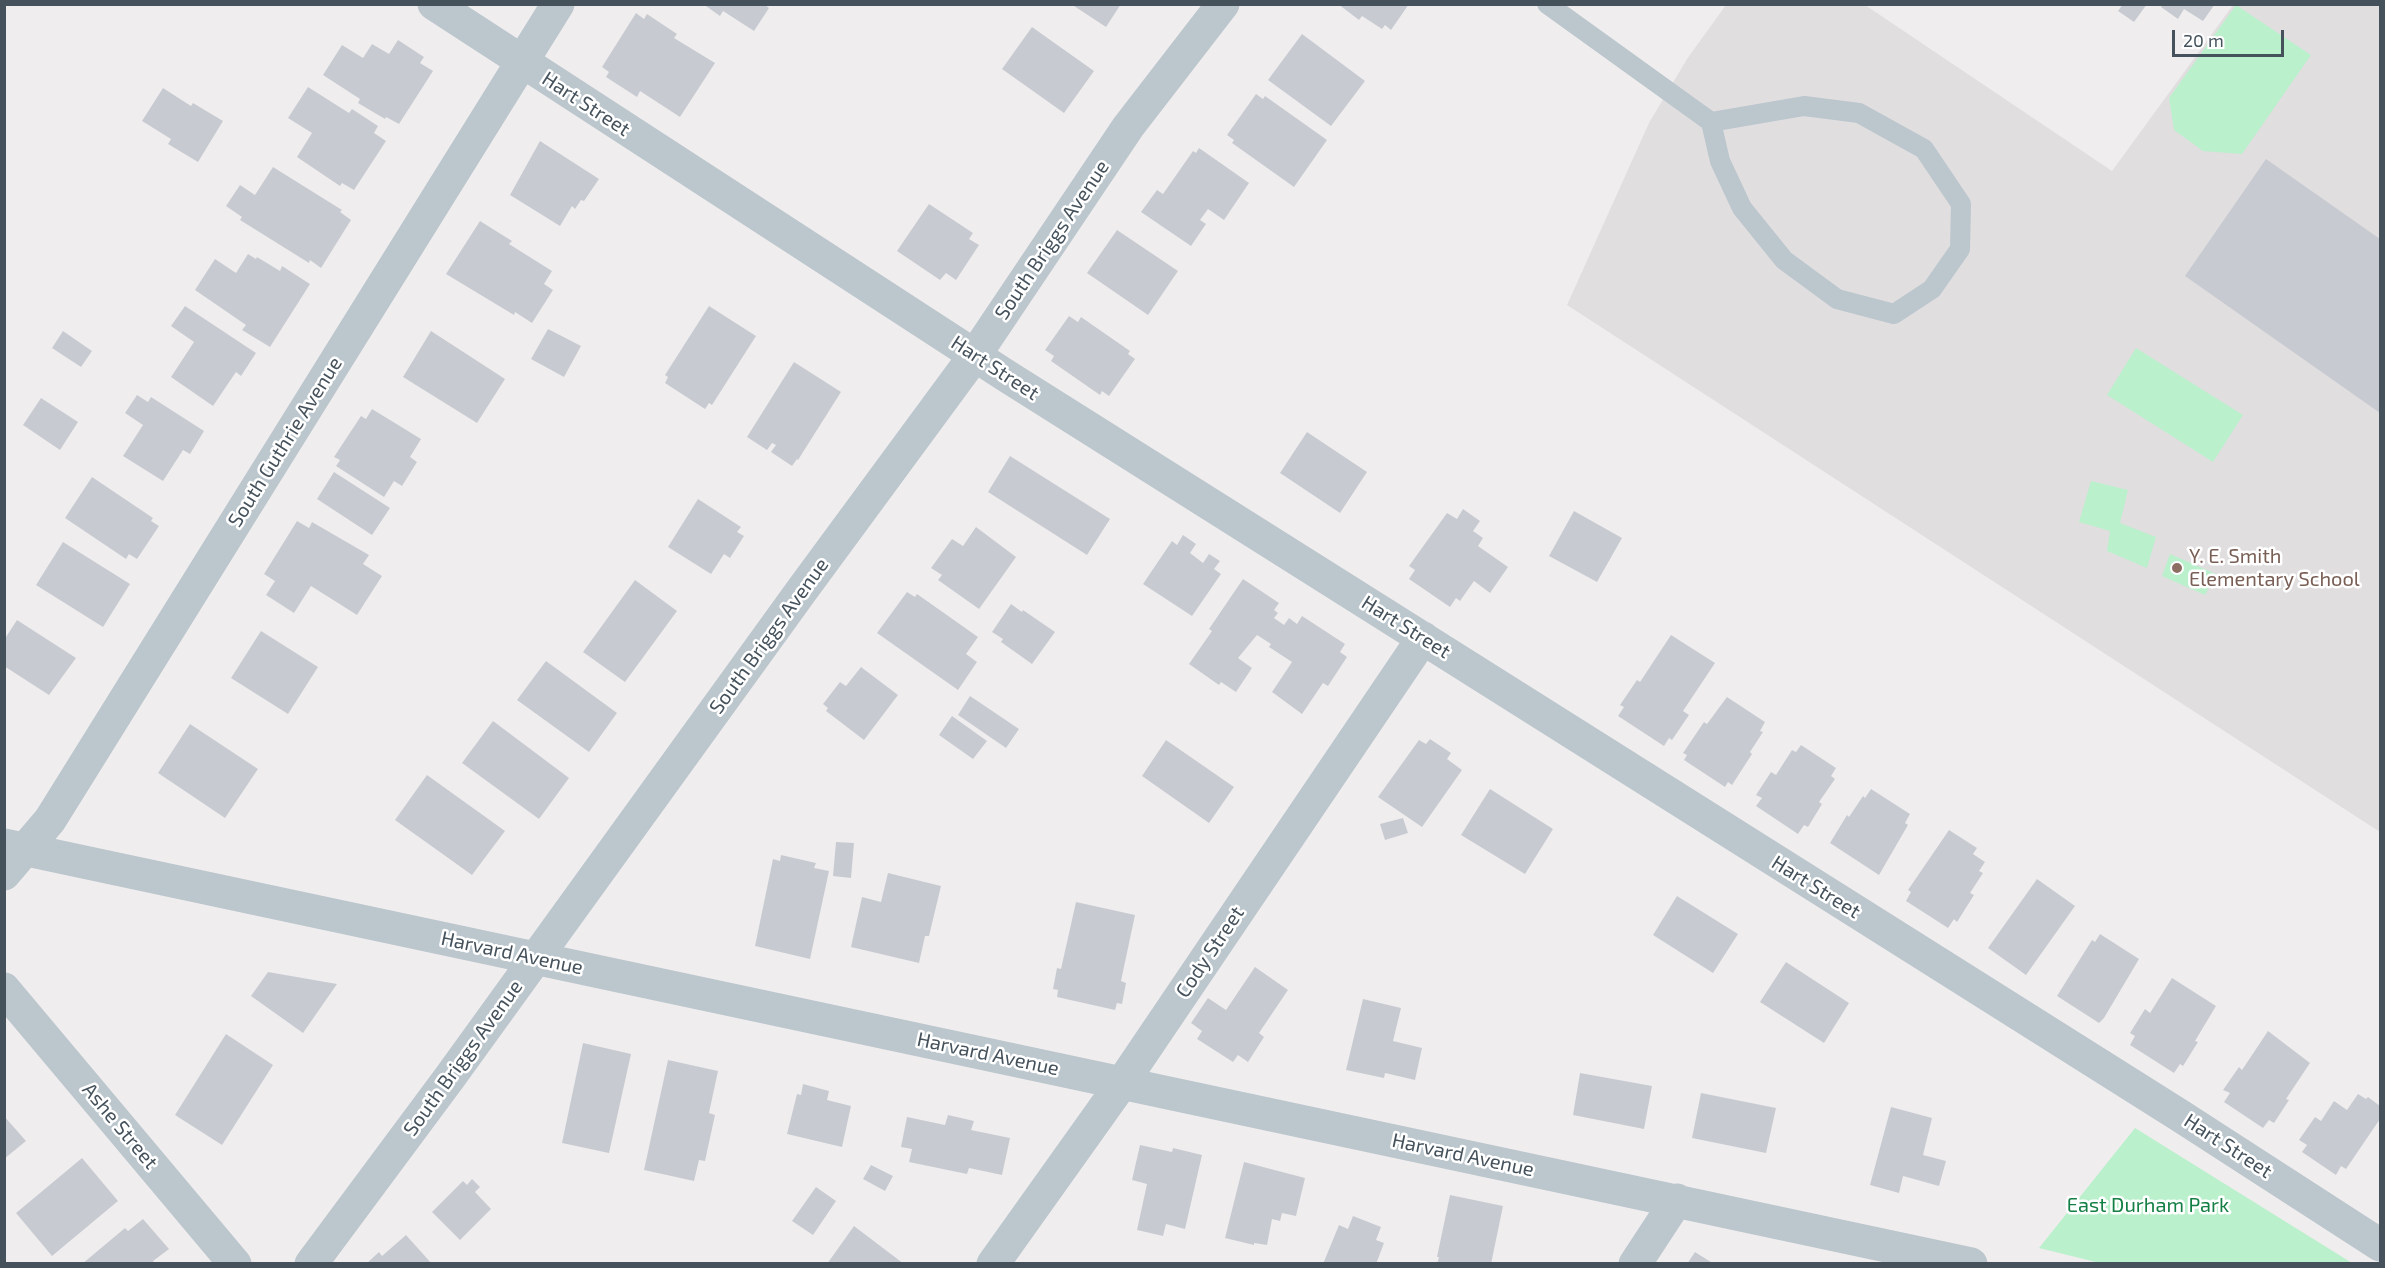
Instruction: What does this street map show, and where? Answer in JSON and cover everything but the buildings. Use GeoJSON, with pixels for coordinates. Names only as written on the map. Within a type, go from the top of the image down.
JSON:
{"type":"FeatureCollection","features":[{"type":"Feature","properties":{"kind":"street","name":"Hart Street"},"geometry":{"type":"LineString","coordinates":[[434,4],[521,63],[975,355],[2179,1114],[2380,1245]]}},
{"type":"Feature","properties":{"kind":"street","name":"South Guthrie Avenue"},"geometry":{"type":"LineString","coordinates":[[11,856],[50,820],[558,4]]}},
{"type":"Feature","properties":{"kind":"street","name":"South Briggs Avenue"},"geometry":{"type":"LineString","coordinates":[[310,1263],[536,958],[975,355],[1128,127],[1223,4]]}},
{"type":"Feature","properties":{"kind":"street","name":"Cody Street"},"geometry":{"type":"LineString","coordinates":[[993,1263],[1122,1083],[1424,638]]}},
{"type":"Feature","properties":{"kind":"street","name":"Harvard Avenue"},"geometry":{"type":"LineString","coordinates":[[11,856],[536,958],[1971,1263]]}},
{"type":"Feature","properties":{"kind":"street","name":"Ashe Street"},"geometry":{"type":"LineString","coordinates":[[4,988],[235,1263]]}},
{"type":"Feature","properties":{"kind":"street"},"geometry":{"type":"LineString","coordinates":[[1635,1263],[1677,1200]]}},
{"type":"Feature","properties":{"kind":"lane"},"geometry":{"type":"LineString","coordinates":[[1547,4],[1711,123],[1720,161],[1742,208],[1784,261],[1837,299],[1894,314],[1932,289],[1960,249],[1961,204],[1924,149],[1858,112],[1804,106],[1711,123]]}},
{"type":"Feature","properties":{"kind":"shaded area","name":"Y. E. Smith Elementary School"},"geometry":{"type":"Polygon","coordinates":[[[1726,5],[1865,5],[2112,171],[2233,5],[2380,5],[2380,832],[1567,305],[1649,123],[1687,59],[1726,5]]]}},
{"type":"Feature","properties":{"kind":"green space"},"geometry":{"type":"Polygon","coordinates":[[[2236,5],[2311,55],[2242,154],[2203,151],[2174,130],[2169,98],[2236,5]]]}},
{"type":"Feature","properties":{"kind":"green space"},"geometry":{"type":"Polygon","coordinates":[[[2136,348],[2243,415],[2213,462],[2107,395],[2136,348]]]}},
{"type":"Feature","properties":{"kind":"green space"},"geometry":{"type":"Polygon","coordinates":[[[2091,481],[2128,490],[2120,523],[2156,537],[2147,568],[2107,551],[2110,531],[2079,522],[2091,481]]]}},
{"type":"Feature","properties":{"kind":"green space"},"geometry":{"type":"Polygon","coordinates":[[[2170,554],[2216,574],[2205,595],[2162,576],[2170,554]]]}},
{"type":"Feature","properties":{"kind":"green space","name":"East Durham Park"},"geometry":{"type":"Polygon","coordinates":[[[2135,1128],[2352,1263],[2104,1264],[2039,1248],[2135,1128]]]}},
{"type":"Feature","properties":{"kind":"place","name":"Y. E. Smith Elementary School"},"geometry":{"type":"Point","coordinates":[2177,568]}}]}
